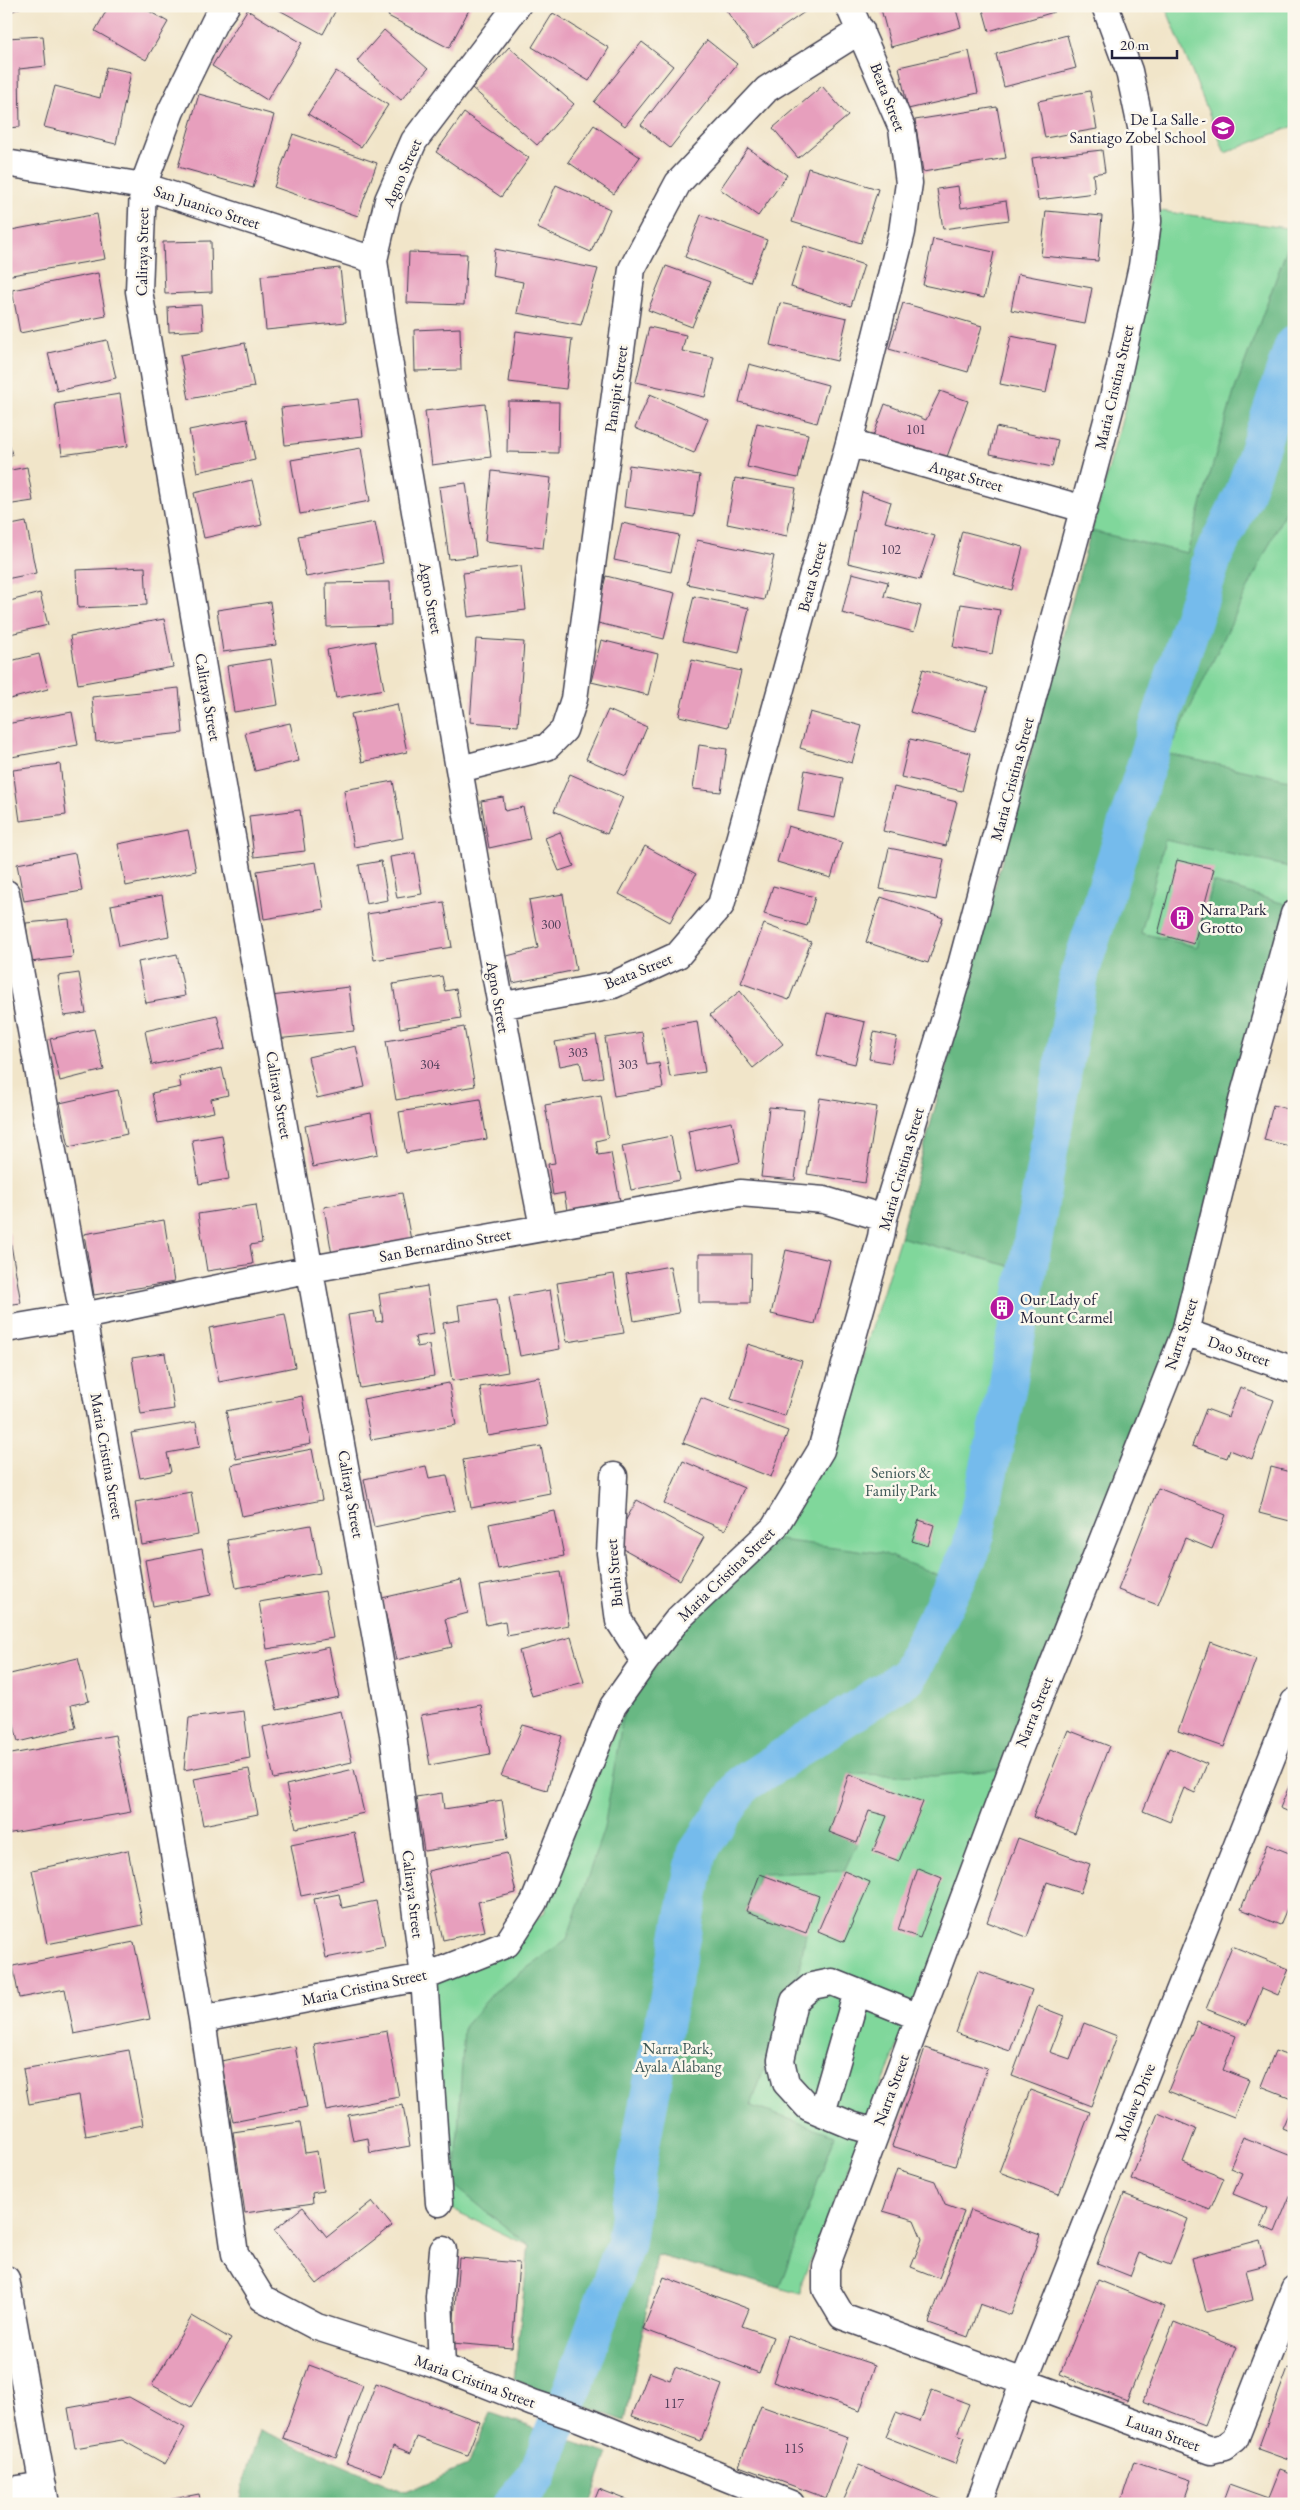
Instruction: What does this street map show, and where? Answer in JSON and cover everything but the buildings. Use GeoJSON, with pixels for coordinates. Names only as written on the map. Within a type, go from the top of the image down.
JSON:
{"type":"FeatureCollection","features":[{"type":"Feature","properties":{"kind":"street","name":"Caliraya Street"},"geometry":{"type":"LineString","coordinates":[[226,6],[215,21],[170,111],[143,186],[139,291],[222,783],[311,1269],[393,1734],[424,1977],[439,2203]]}},
{"type":"Feature","properties":{"kind":"street","name":"Agno Street"},"geometry":{"type":"LineString","coordinates":[[518,6],[414,141],[388,200],[374,260],[385,341],[460,769],[499,1006],[543,1227]]}},
{"type":"Feature","properties":{"kind":"street","name":"Beata Street"},"geometry":{"type":"LineString","coordinates":[[499,1006],[613,985],[678,955],[722,905],[849,443],[902,232],[909,183],[902,128],[849,6]]}},
{"type":"Feature","properties":{"kind":"street","name":"Maria Cristina Street"},"geometry":{"type":"LineString","coordinates":[[202,2019],[424,1977],[507,1944],[534,1902],[613,1706],[678,1619],[774,1528],[821,1450],[882,1237],[884,1218],[960,969],[1113,398],[1142,266],[1148,221],[1144,141],[1129,71],[1105,6]]}},
{"type":"Feature","properties":{"kind":"street","name":"Pansipit Street"},"geometry":{"type":"LineString","coordinates":[[460,769],[547,747],[564,730],[574,699],[632,269],[673,192],[678,183],[767,89],[861,30]]}},
{"type":"Feature","properties":{"kind":"street","name":"San Juanico Street"},"geometry":{"type":"LineString","coordinates":[[6,163],[143,186],[374,260]]}},
{"type":"Feature","properties":{"kind":"street","name":"Angat Street"},"geometry":{"type":"LineString","coordinates":[[849,443],[1084,509]]}},
{"type":"Feature","properties":{"kind":"street","name":"Maria Cristina Street"},"geometry":{"type":"LineString","coordinates":[[6,894],[83,1316],[202,2019],[236,2254],[262,2298],[317,2328],[442,2367],[533,2403],[581,2419],[791,2504]]}},
{"type":"Feature","properties":{"kind":"street","name":"Narra Street"},"geometry":{"type":"LineString","coordinates":[[1024,2381],[842,2316],[826,2289],[826,2267],[1017,1755],[1185,1332],[1242,1101],[1294,914]]}},
{"type":"Feature","properties":{"kind":"street","name":"San Bernardino Street"},"geometry":{"type":"LineString","coordinates":[[6,1329],[83,1316],[311,1269],[740,1193],[824,1200],[884,1218]]}},
{"type":"Feature","properties":{"kind":"street","name":"Dao Street"},"geometry":{"type":"LineString","coordinates":[[1185,1332],[1294,1370]]}},
{"type":"Feature","properties":{"kind":"street","name":"Buhi Street"},"geometry":{"type":"LineString","coordinates":[[614,1476],[610,1553],[618,1622],[645,1661]]}},
{"type":"Feature","properties":{"kind":"street","name":"Molave Drive"},"geometry":{"type":"LineString","coordinates":[[978,2504],[1024,2381],[1294,1702]]}},
{"type":"Feature","properties":{"kind":"street"},"geometry":{"type":"LineString","coordinates":[[876,2132],[851,2125],[808,2106],[786,2083],[781,2060],[794,2001],[812,1986],[832,1982],[919,2017]]}},
{"type":"Feature","properties":{"kind":"street"},"geometry":{"type":"LineString","coordinates":[[822,2113],[857,1992]]}},
{"type":"Feature","properties":{"kind":"street"},"geometry":{"type":"LineString","coordinates":[[442,2367],[439,2297],[443,2250]]}},
{"type":"Feature","properties":{"kind":"street"},"geometry":{"type":"LineString","coordinates":[[6,2279],[44,2494],[6,2491]]}},
{"type":"Feature","properties":{"kind":"street","name":"Lauan Street"},"geometry":{"type":"LineString","coordinates":[[1024,2381],[1211,2450],[1224,2447],[1235,2439],[1294,2289]]}},
{"type":"Feature","properties":{"kind":"green space"},"geometry":{"type":"Polygon","coordinates":[[[1165,6],[1294,6],[1294,126],[1225,153],[1165,6]]]}},
{"type":"Feature","properties":{"kind":"green space","name":"Narra Park, Ayala Alabang"},"geometry":{"type":"Polygon","coordinates":[[[1160,211],[1294,229],[1294,345],[1244,494],[1294,508],[1294,884],[1235,1100],[940,1942],[802,2281],[801,2294],[657,2255],[625,2421],[514,2380],[529,2246],[439,2203],[427,1976],[507,1945],[544,1913],[576,1824],[624,1710],[832,1456],[900,1237],[1127,401],[1160,211]]]}},
{"type":"Feature","properties":{"kind":"green space","name":"Narra Park, Ayala Alabang"},"geometry":{"type":"Polygon","coordinates":[[[1294,230],[1294,493],[1168,754],[1294,781],[1294,868],[1165,840],[1141,933],[1197,947],[1213,882],[1288,905],[1180,1323],[1006,1769],[934,1776],[850,1774],[830,1832],[857,1843],[844,1871],[759,1874],[746,1911],[806,1933],[800,1966],[751,2106],[835,2135],[779,2288],[657,2255],[625,2421],[514,2380],[529,2246],[455,2186],[464,2027],[494,1992],[567,1939],[604,1828],[624,1710],[680,1631],[779,1540],[882,1553],[966,1586],[991,1509],[1036,1273],[900,1237],[1091,531],[1187,553],[1235,389],[1294,230]]]}},
{"type":"Feature","properties":{"kind":"green space"},"geometry":{"type":"Polygon","coordinates":[[[491,2413],[608,2454],[590,2504],[240,2504],[245,2476],[260,2430],[405,2492],[467,2466],[491,2413]]]}},
{"type":"Feature","properties":{"kind":"waterway"},"geometry":{"type":"LineString","coordinates":[[512,2504],[537,2475],[573,2388],[625,2244],[640,2147],[697,1853],[743,1784],[908,1676],[971,1550],[1005,1398],[1080,972],[1213,556],[1244,494],[1294,345]]}},
{"type":"Feature","properties":{"kind":"place","name":"De La Salle - Santiago Zobel School"},"geometry":{"type":"Point","coordinates":[1223,128]}},
{"type":"Feature","properties":{"kind":"place","name":"Narra Park Grotto"},"geometry":{"type":"Point","coordinates":[1182,918]}},
{"type":"Feature","properties":{"kind":"place","name":"Our Lady of Mount Carmel"},"geometry":{"type":"Point","coordinates":[1002,1308]}},
{"type":"Feature","properties":{"kind":"park label","name":"Seniors & Family Park"},"geometry":{"type":"Point","coordinates":[901,1481]}}]}
